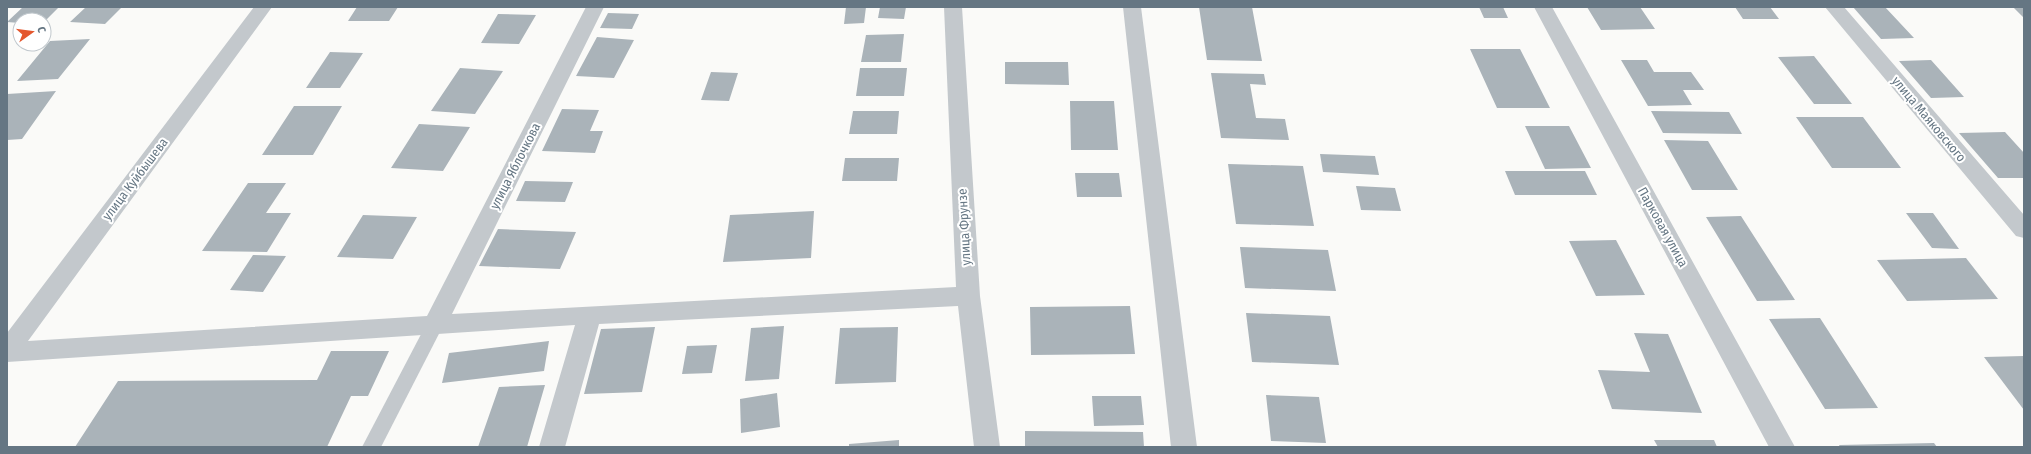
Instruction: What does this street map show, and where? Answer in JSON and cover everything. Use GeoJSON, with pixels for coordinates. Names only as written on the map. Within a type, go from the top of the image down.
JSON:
{"type":"FeatureCollection","features":[{"type":"Feature","properties":{"kind":"street","name":"улица Куйбышева"},"geometry":{"type":"LineString","coordinates":[[7,351],[263,7]]}},
{"type":"Feature","properties":{"kind":"street","name":"улица Яблочкова"},"geometry":{"type":"LineString","coordinates":[[435,324],[595,7]]}},
{"type":"Feature","properties":{"kind":"street","name":"улица Фрунзе"},"geometry":{"type":"LineString","coordinates":[[952,7],[968,296],[987,447]]}},
{"type":"Feature","properties":{"kind":"street"},"geometry":{"type":"LineString","coordinates":[[1132,7],[1184,447]]}},
{"type":"Feature","properties":{"kind":"street","name":"Парковая улица"},"geometry":{"type":"LineString","coordinates":[[1543,7],[1782,447]]}},
{"type":"Feature","properties":{"kind":"street","name":"улица Маяковского"},"geometry":{"type":"LineString","coordinates":[[1834,7],[2024,230]]}},
{"type":"Feature","properties":{"kind":"street"},"geometry":{"type":"LineString","coordinates":[[7,351],[590,315],[968,296]]}},
{"type":"Feature","properties":{"kind":"street"},"geometry":{"type":"LineString","coordinates":[[552,447],[590,315]]}},
{"type":"Feature","properties":{"kind":"lane"},"geometry":{"type":"LineString","coordinates":[[371,447],[435,324]]}},
{"type":"Feature","properties":{"kind":"building"},"geometry":{"type":"Polygon","coordinates":[[[23,7],[59,7],[52,14],[52,12],[18,12],[23,7]]]}},
{"type":"Feature","properties":{"kind":"building"},"geometry":{"type":"Polygon","coordinates":[[[86,7],[122,7],[105,24],[70,22],[86,7]]]}},
{"type":"Feature","properties":{"kind":"building"},"geometry":{"type":"Polygon","coordinates":[[[357,7],[398,7],[389,21],[348,21],[357,7]]]}},
{"type":"Feature","properties":{"kind":"building"},"geometry":{"type":"Polygon","coordinates":[[[846,7],[866,7],[864,23],[844,24],[846,7]]]}},
{"type":"Feature","properties":{"kind":"building"},"geometry":{"type":"Polygon","coordinates":[[[880,7],[906,7],[904,19],[878,18],[880,7]]]}},
{"type":"Feature","properties":{"kind":"building"},"geometry":{"type":"Polygon","coordinates":[[[1199,7],[1252,7],[1262,61],[1207,60],[1199,7]]]}},
{"type":"Feature","properties":{"kind":"building"},"geometry":{"type":"Polygon","coordinates":[[[1479,7],[1503,7],[1508,18],[1484,18],[1479,7]]]}},
{"type":"Feature","properties":{"kind":"building"},"geometry":{"type":"Polygon","coordinates":[[[1587,7],[1640,7],[1655,29],[1601,30],[1587,7]]]}},
{"type":"Feature","properties":{"kind":"building"},"geometry":{"type":"Polygon","coordinates":[[[1735,7],[1770,7],[1779,19],[1743,19],[1735,7]]]}},
{"type":"Feature","properties":{"kind":"building"},"geometry":{"type":"Polygon","coordinates":[[[1853,7],[1885,7],[1914,38],[1881,39],[1853,7]]]}},
{"type":"Feature","properties":{"kind":"building"},"geometry":{"type":"Polygon","coordinates":[[[2013,7],[2024,7],[2024,18],[2013,7]]]}},
{"type":"Feature","properties":{"kind":"building"},"geometry":{"type":"Polygon","coordinates":[[[608,13],[639,14],[632,29],[600,28],[608,13]]]}},
{"type":"Feature","properties":{"kind":"building"},"geometry":{"type":"Polygon","coordinates":[[[498,14],[536,15],[519,44],[481,43],[498,14]]]}},
{"type":"Feature","properties":{"kind":"building"},"geometry":{"type":"Polygon","coordinates":[[[12,17],[12,22],[7,22],[12,17]]]}},
{"type":"Feature","properties":{"kind":"building"},"geometry":{"type":"Polygon","coordinates":[[[904,34],[901,62],[861,62],[866,35],[904,34]]]}},
{"type":"Feature","properties":{"kind":"building"},"geometry":{"type":"Polygon","coordinates":[[[597,37],[634,40],[614,78],[576,76],[597,37]]]}},
{"type":"Feature","properties":{"kind":"building"},"geometry":{"type":"Polygon","coordinates":[[[90,39],[58,79],[17,81],[41,52],[52,52],[52,41],[90,39]]]}},
{"type":"Feature","properties":{"kind":"building"},"geometry":{"type":"Polygon","coordinates":[[[1470,49],[1520,49],[1550,108],[1497,108],[1470,49]]]}},
{"type":"Feature","properties":{"kind":"building"},"geometry":{"type":"Polygon","coordinates":[[[330,52],[363,53],[340,88],[306,88],[330,52]]]}},
{"type":"Feature","properties":{"kind":"building"},"geometry":{"type":"Polygon","coordinates":[[[1814,56],[1852,104],[1814,104],[1778,57],[1814,56]]]}},
{"type":"Feature","properties":{"kind":"building"},"geometry":{"type":"Polygon","coordinates":[[[1621,60],[1647,60],[1654,72],[1691,72],[1704,90],[1683,90],[1692,105],[1648,106],[1621,60]]]}},
{"type":"Feature","properties":{"kind":"building"},"geometry":{"type":"Polygon","coordinates":[[[1931,60],[1964,97],[1931,98],[1899,61],[1931,60]]]}},
{"type":"Feature","properties":{"kind":"building"},"geometry":{"type":"Polygon","coordinates":[[[1005,62],[1068,62],[1069,85],[1005,84],[1005,62]]]}},
{"type":"Feature","properties":{"kind":"building"},"geometry":{"type":"Polygon","coordinates":[[[460,68],[503,71],[475,114],[431,111],[460,68]]]}},
{"type":"Feature","properties":{"kind":"building"},"geometry":{"type":"Polygon","coordinates":[[[860,68],[907,68],[904,96],[856,96],[860,68]]]}},
{"type":"Feature","properties":{"kind":"building"},"geometry":{"type":"Polygon","coordinates":[[[711,72],[738,73],[729,101],[701,100],[711,72]]]}},
{"type":"Feature","properties":{"kind":"building"},"geometry":{"type":"Polygon","coordinates":[[[1211,73],[1264,74],[1266,85],[1250,84],[1256,118],[1285,119],[1289,140],[1221,138],[1211,73]]]}},
{"type":"Feature","properties":{"kind":"building"},"geometry":{"type":"Polygon","coordinates":[[[56,91],[22,139],[7,140],[7,94],[56,91]]]}},
{"type":"Feature","properties":{"kind":"building"},"geometry":{"type":"Polygon","coordinates":[[[1070,101],[1114,101],[1118,150],[1071,150],[1070,101]]]}},
{"type":"Feature","properties":{"kind":"building"},"geometry":{"type":"Polygon","coordinates":[[[294,106],[342,106],[313,155],[262,155],[294,106]]]}},
{"type":"Feature","properties":{"kind":"building"},"geometry":{"type":"Polygon","coordinates":[[[562,109],[599,110],[590,131],[603,131],[595,153],[542,151],[562,109]]]}},
{"type":"Feature","properties":{"kind":"building"},"geometry":{"type":"Polygon","coordinates":[[[853,111],[899,111],[897,134],[849,134],[853,111]]]}},
{"type":"Feature","properties":{"kind":"building"},"geometry":{"type":"Polygon","coordinates":[[[1651,111],[1729,112],[1742,134],[1663,133],[1651,111]]]}},
{"type":"Feature","properties":{"kind":"building"},"geometry":{"type":"Polygon","coordinates":[[[1796,117],[1863,117],[1901,168],[1832,168],[1796,117]]]}},
{"type":"Feature","properties":{"kind":"building"},"geometry":{"type":"Polygon","coordinates":[[[419,124],[470,127],[443,171],[391,168],[419,124]]]}},
{"type":"Feature","properties":{"kind":"building"},"geometry":{"type":"Polygon","coordinates":[[[1525,126],[1569,126],[1591,168],[1545,169],[1525,126]]]}},
{"type":"Feature","properties":{"kind":"building"},"geometry":{"type":"Polygon","coordinates":[[[2005,132],[2024,153],[2024,178],[1998,178],[1959,133],[2005,132]]]}},
{"type":"Feature","properties":{"kind":"building"},"geometry":{"type":"Polygon","coordinates":[[[1664,140],[1708,141],[1738,190],[1692,190],[1664,140]]]}},
{"type":"Feature","properties":{"kind":"building"},"geometry":{"type":"Polygon","coordinates":[[[1320,154],[1375,156],[1379,175],[1323,172],[1320,154]]]}},
{"type":"Feature","properties":{"kind":"building"},"geometry":{"type":"Polygon","coordinates":[[[845,158],[899,158],[897,181],[842,181],[845,158]]]}},
{"type":"Feature","properties":{"kind":"building"},"geometry":{"type":"Polygon","coordinates":[[[1228,164],[1303,166],[1314,226],[1236,224],[1228,164]]]}},
{"type":"Feature","properties":{"kind":"building"},"geometry":{"type":"Polygon","coordinates":[[[1505,171],[1585,171],[1597,195],[1515,195],[1505,171]]]}},
{"type":"Feature","properties":{"kind":"building"},"geometry":{"type":"Polygon","coordinates":[[[1075,173],[1119,173],[1122,197],[1077,197],[1075,173]]]}},
{"type":"Feature","properties":{"kind":"building"},"geometry":{"type":"Polygon","coordinates":[[[525,181],[573,182],[565,202],[516,201],[525,181]]]}},
{"type":"Feature","properties":{"kind":"building"},"geometry":{"type":"Polygon","coordinates":[[[248,183],[286,183],[266,213],[291,213],[267,252],[202,251],[248,183]]]}},
{"type":"Feature","properties":{"kind":"building"},"geometry":{"type":"Polygon","coordinates":[[[1356,186],[1395,188],[1401,211],[1361,210],[1356,186]]]}},
{"type":"Feature","properties":{"kind":"building"},"geometry":{"type":"Polygon","coordinates":[[[814,211],[811,258],[723,262],[730,215],[814,211]]]}},
{"type":"Feature","properties":{"kind":"building"},"geometry":{"type":"Polygon","coordinates":[[[1906,213],[1933,213],[1959,249],[1932,248],[1906,213]]]}},
{"type":"Feature","properties":{"kind":"building"},"geometry":{"type":"Polygon","coordinates":[[[363,215],[417,217],[393,259],[337,257],[363,215]]]}},
{"type":"Feature","properties":{"kind":"building"},"geometry":{"type":"Polygon","coordinates":[[[1741,216],[1795,300],[1757,301],[1706,217],[1741,216]]]}},
{"type":"Feature","properties":{"kind":"building"},"geometry":{"type":"Polygon","coordinates":[[[498,229],[576,232],[560,269],[479,266],[498,229]]]}},
{"type":"Feature","properties":{"kind":"building"},"geometry":{"type":"Polygon","coordinates":[[[1616,240],[1645,295],[1596,296],[1569,241],[1616,240]]]}},
{"type":"Feature","properties":{"kind":"building"},"geometry":{"type":"Polygon","coordinates":[[[1240,247],[1328,250],[1336,291],[1245,288],[1240,247]]]}},
{"type":"Feature","properties":{"kind":"building"},"geometry":{"type":"Polygon","coordinates":[[[253,255],[286,256],[263,292],[230,290],[253,255]]]}},
{"type":"Feature","properties":{"kind":"building"},"geometry":{"type":"Polygon","coordinates":[[[1966,258],[1998,299],[1907,301],[1877,260],[1966,258]]]}},
{"type":"Feature","properties":{"kind":"building"},"geometry":{"type":"Polygon","coordinates":[[[1130,306],[1135,354],[1031,355],[1030,307],[1130,306]]]}},
{"type":"Feature","properties":{"kind":"building"},"geometry":{"type":"Polygon","coordinates":[[[1246,313],[1330,316],[1339,365],[1252,362],[1246,313]]]}},
{"type":"Feature","properties":{"kind":"building"},"geometry":{"type":"Polygon","coordinates":[[[1820,318],[1878,408],[1825,409],[1769,319],[1820,318]]]}},
{"type":"Feature","properties":{"kind":"building"},"geometry":{"type":"Polygon","coordinates":[[[784,326],[779,379],[745,381],[751,328],[784,326]]]}},
{"type":"Feature","properties":{"kind":"building"},"geometry":{"type":"Polygon","coordinates":[[[655,327],[642,392],[584,394],[601,329],[655,327]]]}},
{"type":"Feature","properties":{"kind":"building"},"geometry":{"type":"Polygon","coordinates":[[[898,327],[896,382],[835,384],[840,328],[898,327]]]}},
{"type":"Feature","properties":{"kind":"building"},"geometry":{"type":"Polygon","coordinates":[[[1634,333],[1668,334],[1702,413],[1612,409],[1598,370],[1650,372],[1634,333]]]}},
{"type":"Feature","properties":{"kind":"building"},"geometry":{"type":"Polygon","coordinates":[[[549,341],[544,371],[442,383],[449,353],[549,341]]]}},
{"type":"Feature","properties":{"kind":"building"},"geometry":{"type":"Polygon","coordinates":[[[717,345],[712,373],[682,374],[687,346],[717,345]]]}},
{"type":"Feature","properties":{"kind":"building"},"geometry":{"type":"Polygon","coordinates":[[[331,351],[389,351],[368,396],[351,396],[327,447],[75,447],[118,381],[317,380],[331,351]]]}},
{"type":"Feature","properties":{"kind":"building"},"geometry":{"type":"Polygon","coordinates":[[[2024,356],[2024,410],[1984,357],[2024,356]]]}},
{"type":"Feature","properties":{"kind":"building"},"geometry":{"type":"Polygon","coordinates":[[[545,385],[527,447],[478,447],[499,387],[545,385]]]}},
{"type":"Feature","properties":{"kind":"building"},"geometry":{"type":"Polygon","coordinates":[[[777,393],[780,427],[741,433],[740,399],[777,393]]]}},
{"type":"Feature","properties":{"kind":"building"},"geometry":{"type":"Polygon","coordinates":[[[1266,395],[1319,397],[1326,443],[1271,441],[1266,395]]]}},
{"type":"Feature","properties":{"kind":"building"},"geometry":{"type":"Polygon","coordinates":[[[1092,396],[1141,396],[1144,425],[1094,426],[1092,396]]]}},
{"type":"Feature","properties":{"kind":"building"},"geometry":{"type":"Polygon","coordinates":[[[1025,431],[1143,432],[1144,447],[1025,447],[1025,431]]]}},
{"type":"Feature","properties":{"kind":"building"},"geometry":{"type":"Polygon","coordinates":[[[899,440],[899,447],[849,447],[849,444],[899,440]]]}},
{"type":"Feature","properties":{"kind":"building"},"geometry":{"type":"Polygon","coordinates":[[[1654,440],[1714,440],[1717,447],[1658,447],[1654,440]]]}},
{"type":"Feature","properties":{"kind":"building"},"geometry":{"type":"Polygon","coordinates":[[[1934,443],[1937,447],[1840,447],[1839,445],[1934,443]]]}}]}
